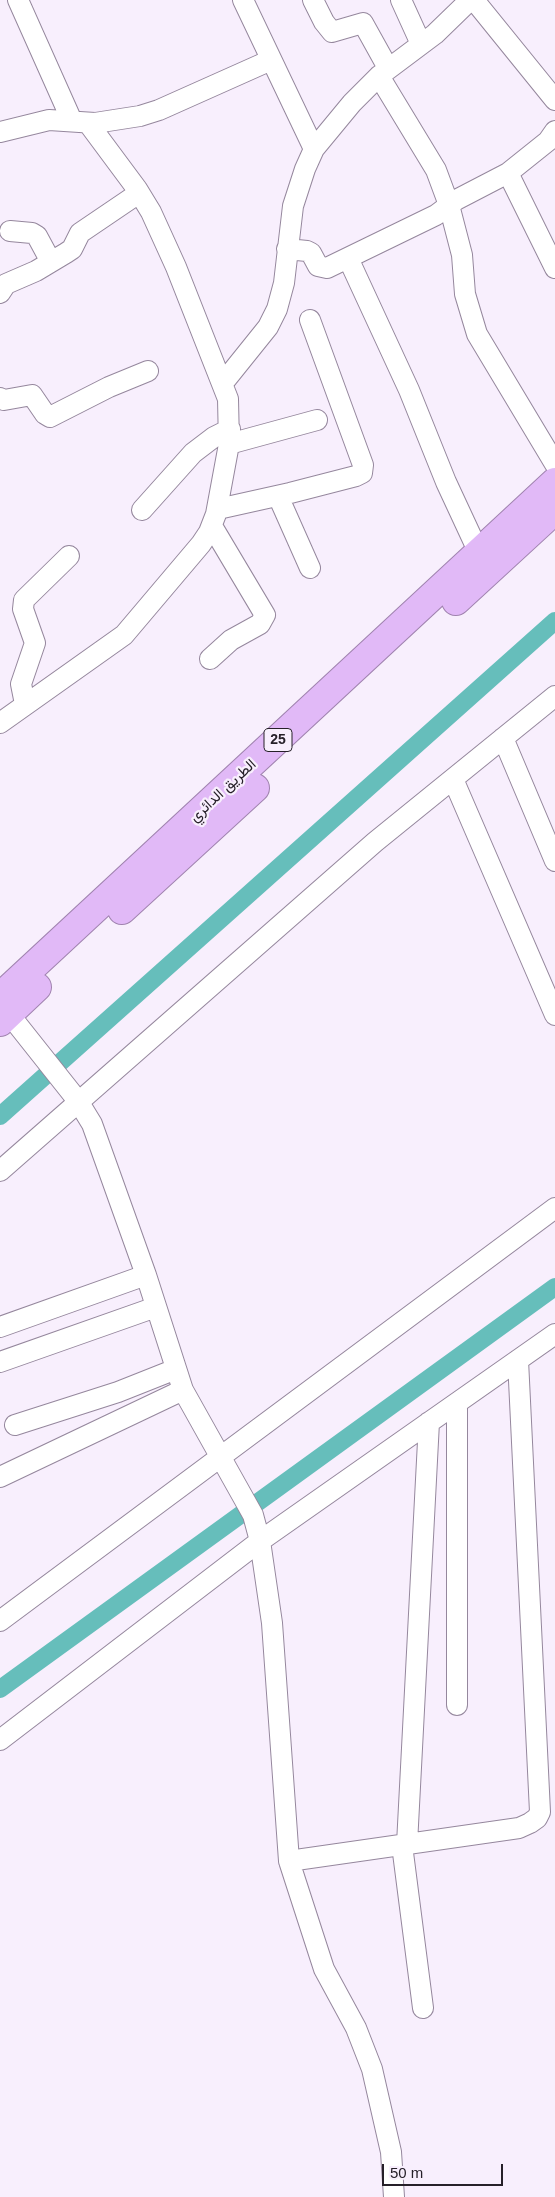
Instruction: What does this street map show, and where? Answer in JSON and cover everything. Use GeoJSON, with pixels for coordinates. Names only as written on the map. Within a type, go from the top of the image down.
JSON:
{"type":"FeatureCollection","features":[{"type":"Feature","properties":{"kind":"highway","name":"الطريق الدائري"},"geometry":{"type":"LineString","coordinates":[[3,1011],[555,482]]}},
{"type":"Feature","properties":{"kind":"highway","name":"الطريق الدائري"},"geometry":{"type":"LineString","coordinates":[[3,1011],[555,510]]}},
{"type":"Feature","properties":{"kind":"street"},"geometry":{"type":"LineString","coordinates":[[0,723],[124,635],[201,544],[215,517],[229,437],[228,399],[176,267],[139,193],[80,122],[18,0]]}},
{"type":"Feature","properties":{"kind":"street"},"geometry":{"type":"LineString","coordinates":[[243,0],[314,149]]}},
{"type":"Feature","properties":{"kind":"street"},"geometry":{"type":"LineString","coordinates":[[313,0],[329,31],[332,32],[363,23],[383,72],[436,170],[449,205],[462,255],[465,294],[477,334],[555,464]]}},
{"type":"Feature","properties":{"kind":"street"},"geometry":{"type":"LineString","coordinates":[[401,0],[421,44]]}},
{"type":"Feature","properties":{"kind":"street"},"geometry":{"type":"LineString","coordinates":[[223,383],[272,320],[282,296],[293,206],[305,169],[314,149],[352,103],[383,72],[449,22],[470,0]]}},
{"type":"Feature","properties":{"kind":"street"},"geometry":{"type":"LineString","coordinates":[[474,0],[555,100]]}},
{"type":"Feature","properties":{"kind":"street"},"geometry":{"type":"LineString","coordinates":[[0,132],[49,120],[80,122],[122,120],[150,113],[271,60]]}},
{"type":"Feature","properties":{"kind":"street"},"geometry":{"type":"LineString","coordinates":[[288,250],[297,249],[311,253],[318,266],[327,268],[436,215],[449,205],[508,173],[548,141],[555,131]]}},
{"type":"Feature","properties":{"kind":"street"},"geometry":{"type":"LineString","coordinates":[[508,173],[555,268]]}},
{"type":"Feature","properties":{"kind":"street"},"geometry":{"type":"LineString","coordinates":[[0,293],[6,284],[36,271],[72,249],[76,237],[80,233],[139,193]]}},
{"type":"Feature","properties":{"kind":"street"},"geometry":{"type":"LineString","coordinates":[[10,232],[32,233],[37,236],[51,262]]}},
{"type":"Feature","properties":{"kind":"street"},"geometry":{"type":"LineString","coordinates":[[348,258],[409,390],[446,482],[479,553]]}},
{"type":"Feature","properties":{"kind":"street"},"geometry":{"type":"LineString","coordinates":[[215,517],[278,496],[356,476],[363,470],[310,320]]}},
{"type":"Feature","properties":{"kind":"street"},"geometry":{"type":"LineString","coordinates":[[0,398],[4,400],[32,395],[45,414],[50,416],[109,387],[148,371]]}},
{"type":"Feature","properties":{"kind":"street"},"geometry":{"type":"LineString","coordinates":[[142,510],[198,448],[214,437],[229,437],[317,420]]}},
{"type":"Feature","properties":{"kind":"street"},"geometry":{"type":"LineString","coordinates":[[278,496],[310,568]]}},
{"type":"Feature","properties":{"kind":"street"},"geometry":{"type":"LineString","coordinates":[[210,659],[231,640],[260,624],[265,615],[215,517]]}},
{"type":"Feature","properties":{"kind":"street"},"geometry":{"type":"LineString","coordinates":[[25,704],[22,680],[35,642],[23,609],[24,600],[70,556]]}},
{"type":"Feature","properties":{"kind":"street"},"geometry":{"type":"LineString","coordinates":[[0,1171],[73,1094],[375,842],[555,696]]}},
{"type":"Feature","properties":{"kind":"street"},"geometry":{"type":"LineString","coordinates":[[503,738],[555,861]]}},
{"type":"Feature","properties":{"kind":"street"},"geometry":{"type":"LineString","coordinates":[[453,779],[555,1015]]}},
{"type":"Feature","properties":{"kind":"street"},"geometry":{"type":"LineString","coordinates":[[3,1011],[28,1037],[73,1094],[92,1124],[146,1275],[183,1390],[253,1515],[260,1541],[272,1623],[289,1861],[324,1969],[356,2028],[372,2069],[391,2152],[394,2197]]}},
{"type":"Feature","properties":{"kind":"street"},"geometry":{"type":"LineString","coordinates":[[0,1621],[555,1208]]}},
{"type":"Feature","properties":{"kind":"street"},"geometry":{"type":"LineString","coordinates":[[0,1327],[146,1275]]}},
{"type":"Feature","properties":{"kind":"street"},"geometry":{"type":"LineString","coordinates":[[0,1362],[156,1307]]}},
{"type":"Feature","properties":{"kind":"street"},"geometry":{"type":"LineString","coordinates":[[0,1740],[260,1541],[555,1334]]}},
{"type":"Feature","properties":{"kind":"street"},"geometry":{"type":"LineString","coordinates":[[289,1861],[519,1828],[537,1818],[540,1812],[518,1360]]}},
{"type":"Feature","properties":{"kind":"street"},"geometry":{"type":"LineString","coordinates":[[15,1425],[118,1392],[176,1369]]}},
{"type":"Feature","properties":{"kind":"street"},"geometry":{"type":"LineString","coordinates":[[0,1477],[183,1390]]}},
{"type":"Feature","properties":{"kind":"street"},"geometry":{"type":"LineString","coordinates":[[457,1404],[457,1705]]}},
{"type":"Feature","properties":{"kind":"street"},"geometry":{"type":"LineString","coordinates":[[423,2008],[405,1844],[430,1422]]}},
{"type":"Feature","properties":{"kind":"waterway"},"geometry":{"type":"LineString","coordinates":[[0,1116],[555,621]]}},
{"type":"Feature","properties":{"kind":"waterway"},"geometry":{"type":"LineString","coordinates":[[0,1689],[555,1287]]}}]}
